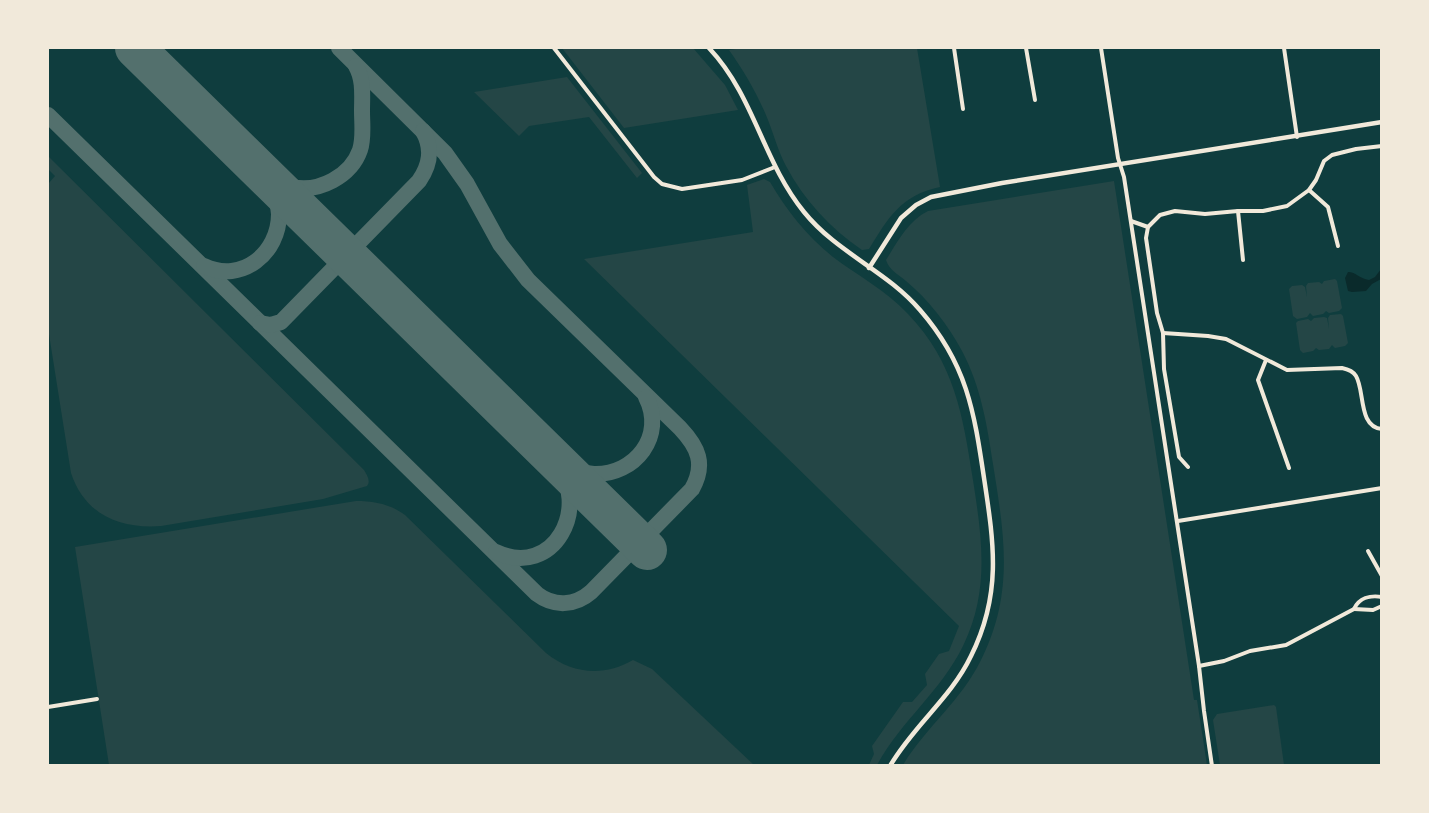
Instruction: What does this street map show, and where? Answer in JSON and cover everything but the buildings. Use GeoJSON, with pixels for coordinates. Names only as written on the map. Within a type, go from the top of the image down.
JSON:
{"type":"FeatureCollection","features":[{"type":"Feature","properties":{"kind":"street"},"geometry":{"type":"LineString","coordinates":[[554,48],[654,177],[662,184],[682,189],[742,180],[775,167]]}},
{"type":"Feature","properties":{"kind":"street"},"geometry":{"type":"LineString","coordinates":[[709,48],[736,82],[752,112],[775,167],[797,204],[813,223],[840,248],[900,290],[920,309],[945,344],[960,371],[972,408],[976,424],[993,544],[990,600],[983,627],[973,651],[949,692],[908,738],[890,766]]}},
{"type":"Feature","properties":{"kind":"street"},"geometry":{"type":"LineString","coordinates":[[954,48],[964,109]]}},
{"type":"Feature","properties":{"kind":"street"},"geometry":{"type":"LineString","coordinates":[[1026,48],[1035,100]]}},
{"type":"Feature","properties":{"kind":"street"},"geometry":{"type":"LineString","coordinates":[[1101,48],[1120,164],[1124,177],[1178,521],[1200,666],[1212,766]]}},
{"type":"Feature","properties":{"kind":"street"},"geometry":{"type":"LineString","coordinates":[[1284,48],[1297,136]]}},
{"type":"Feature","properties":{"kind":"street"},"geometry":{"type":"LineString","coordinates":[[870,268],[901,218],[916,205],[931,197],[1002,183],[1382,122]]}},
{"type":"Feature","properties":{"kind":"street"},"geometry":{"type":"LineString","coordinates":[[1188,467],[1179,457],[1164,369],[1163,334],[1157,313],[1146,238],[1148,227],[1160,215],[1175,211],[1204,214],[1282,208],[1294,202],[1309,190],[1324,162],[1332,155],[1356,149],[1382,146]]}},
{"type":"Feature","properties":{"kind":"street"},"geometry":{"type":"LineString","coordinates":[[1309,190],[1328,207],[1338,246]]}},
{"type":"Feature","properties":{"kind":"street"},"geometry":{"type":"LineString","coordinates":[[1238,210],[1243,260]]}},
{"type":"Feature","properties":{"kind":"street"},"geometry":{"type":"LineString","coordinates":[[1131,220],[1148,227]]}},
{"type":"Feature","properties":{"kind":"street"},"geometry":{"type":"LineString","coordinates":[[1163,334],[1208,336],[1226,339],[1287,370],[1342,368],[1350,370],[1356,376],[1367,421],[1377,429],[1382,429]]}},
{"type":"Feature","properties":{"kind":"street"},"geometry":{"type":"LineString","coordinates":[[1266,360],[1258,380],[1289,468]]}},
{"type":"Feature","properties":{"kind":"street"},"geometry":{"type":"LineString","coordinates":[[1178,521],[1382,488]]}},
{"type":"Feature","properties":{"kind":"street"},"geometry":{"type":"LineString","coordinates":[[1368,551],[1382,576]]}},
{"type":"Feature","properties":{"kind":"street"},"geometry":{"type":"LineString","coordinates":[[1354,609],[1357,603],[1363,599],[1382,597]]}},
{"type":"Feature","properties":{"kind":"street"},"geometry":{"type":"LineString","coordinates":[[1200,666],[1224,661],[1250,652],[1286,645],[1354,609],[1373,610],[1382,606]]}},
{"type":"Feature","properties":{"kind":"street"},"geometry":{"type":"LineString","coordinates":[[48,707],[97,699]]}},
{"type":"Feature","properties":{"kind":"shaded area"},"geometry":{"type":"Polygon","coordinates":[[[562,48],[693,48],[725,85],[738,110],[624,128],[562,48]]]}},
{"type":"Feature","properties":{"kind":"shaded area"},"geometry":{"type":"Polygon","coordinates":[[[742,48],[917,48],[940,187],[915,196],[905,202],[883,227],[869,249],[862,250],[829,223],[810,202],[793,178],[781,155],[760,101],[729,50],[742,48]]]}},
{"type":"Feature","properties":{"kind":"shaded area"},"geometry":{"type":"Polygon","coordinates":[[[567,77],[642,173],[637,178],[589,117],[529,126],[519,136],[474,92],[567,77]]]}},
{"type":"Feature","properties":{"kind":"shaded area"},"geometry":{"type":"Polygon","coordinates":[[[48,156],[364,470],[369,480],[367,486],[323,499],[161,526],[132,525],[118,522],[95,509],[85,499],[71,473],[48,328],[48,184],[55,176],[48,169],[48,156]]]}},
{"type":"Feature","properties":{"kind":"shaded area"},"geometry":{"type":"Polygon","coordinates":[[[764,179],[770,182],[783,203],[806,232],[833,257],[891,298],[924,333],[947,371],[965,434],[979,523],[982,564],[977,605],[972,625],[963,646],[944,677],[897,734],[877,765],[869,765],[874,754],[872,746],[903,702],[912,702],[927,685],[925,674],[939,654],[949,651],[959,626],[584,259],[753,232],[747,185],[764,179]]]}},
{"type":"Feature","properties":{"kind":"shaded area"},"geometry":{"type":"Polygon","coordinates":[[[1114,181],[1194,700],[1197,700],[1207,765],[903,765],[922,738],[964,688],[981,660],[992,635],[999,611],[1004,563],[1001,515],[991,449],[979,392],[969,365],[944,322],[922,296],[892,269],[886,260],[909,226],[928,211],[1114,181]]]}},
{"type":"Feature","properties":{"kind":"shaded area"},"geometry":{"type":"Polygon","coordinates":[[[1381,269],[1381,279],[1372,284],[1366,291],[1348,291],[1345,278],[1348,272],[1369,280],[1375,277],[1381,269]]]}},
{"type":"Feature","properties":{"kind":"shaded area"},"geometry":{"type":"Polygon","coordinates":[[[1335,279],[1342,308],[1339,311],[1329,313],[1326,311],[1323,314],[1313,316],[1310,313],[1307,317],[1297,319],[1293,316],[1289,289],[1292,286],[1302,285],[1305,287],[1307,297],[1306,286],[1308,283],[1319,282],[1322,284],[1324,281],[1335,279]]]}},
{"type":"Feature","properties":{"kind":"shaded area"},"geometry":{"type":"Polygon","coordinates":[[[1341,314],[1348,343],[1345,346],[1335,348],[1332,345],[1329,349],[1319,350],[1316,348],[1313,351],[1303,353],[1300,350],[1296,323],[1298,321],[1308,319],[1311,321],[1314,318],[1324,317],[1327,318],[1329,329],[1328,318],[1330,315],[1341,314]]]}},
{"type":"Feature","properties":{"kind":"shaded area"},"geometry":{"type":"Polygon","coordinates":[[[356,501],[382,504],[394,508],[405,515],[546,653],[556,660],[577,669],[588,671],[611,669],[633,660],[652,669],[754,765],[109,765],[75,547],[356,501]]]}},
{"type":"Feature","properties":{"kind":"shaded area"},"geometry":{"type":"Polygon","coordinates":[[[1274,705],[1276,707],[1284,765],[1220,765],[1213,720],[1217,714],[1274,705]]]}},
{"type":"Feature","properties":{"kind":"taxiway"},"geometry":{"type":"LineString","coordinates":[[48,115],[537,594],[557,603],[571,602],[585,597],[692,489],[699,472],[698,456],[695,449],[680,428],[528,280],[500,244],[467,184],[445,153],[339,48]]}},
{"type":"Feature","properties":{"kind":"taxiway"},"geometry":{"type":"LineString","coordinates":[[261,171],[284,184],[302,188],[323,185],[342,175],[349,168],[360,150],[362,136],[362,88],[359,71],[356,66]]}},
{"type":"Feature","properties":{"kind":"taxiway"},"geometry":{"type":"LineString","coordinates":[[260,323],[271,325],[281,322],[419,181],[426,169],[429,157],[428,144],[423,131]]}},
{"type":"Feature","properties":{"kind":"taxiway"},"geometry":{"type":"LineString","coordinates":[[204,266],[218,271],[232,271],[244,268],[256,261],[273,241],[279,214],[274,193],[263,174]]}},
{"type":"Feature","properties":{"kind":"taxiway"},"geometry":{"type":"LineString","coordinates":[[551,456],[582,472],[594,474],[609,473],[622,468],[643,451],[649,439],[652,426],[651,412],[646,397]]}},
{"type":"Feature","properties":{"kind":"taxiway"},"geometry":{"type":"LineString","coordinates":[[496,552],[517,558],[535,556],[550,547],[561,534],[568,517],[570,498],[565,479],[555,461]]}},
{"type":"Feature","properties":{"kind":"runway"},"geometry":{"type":"LineString","coordinates":[[135,48],[647,550]]}}]}
